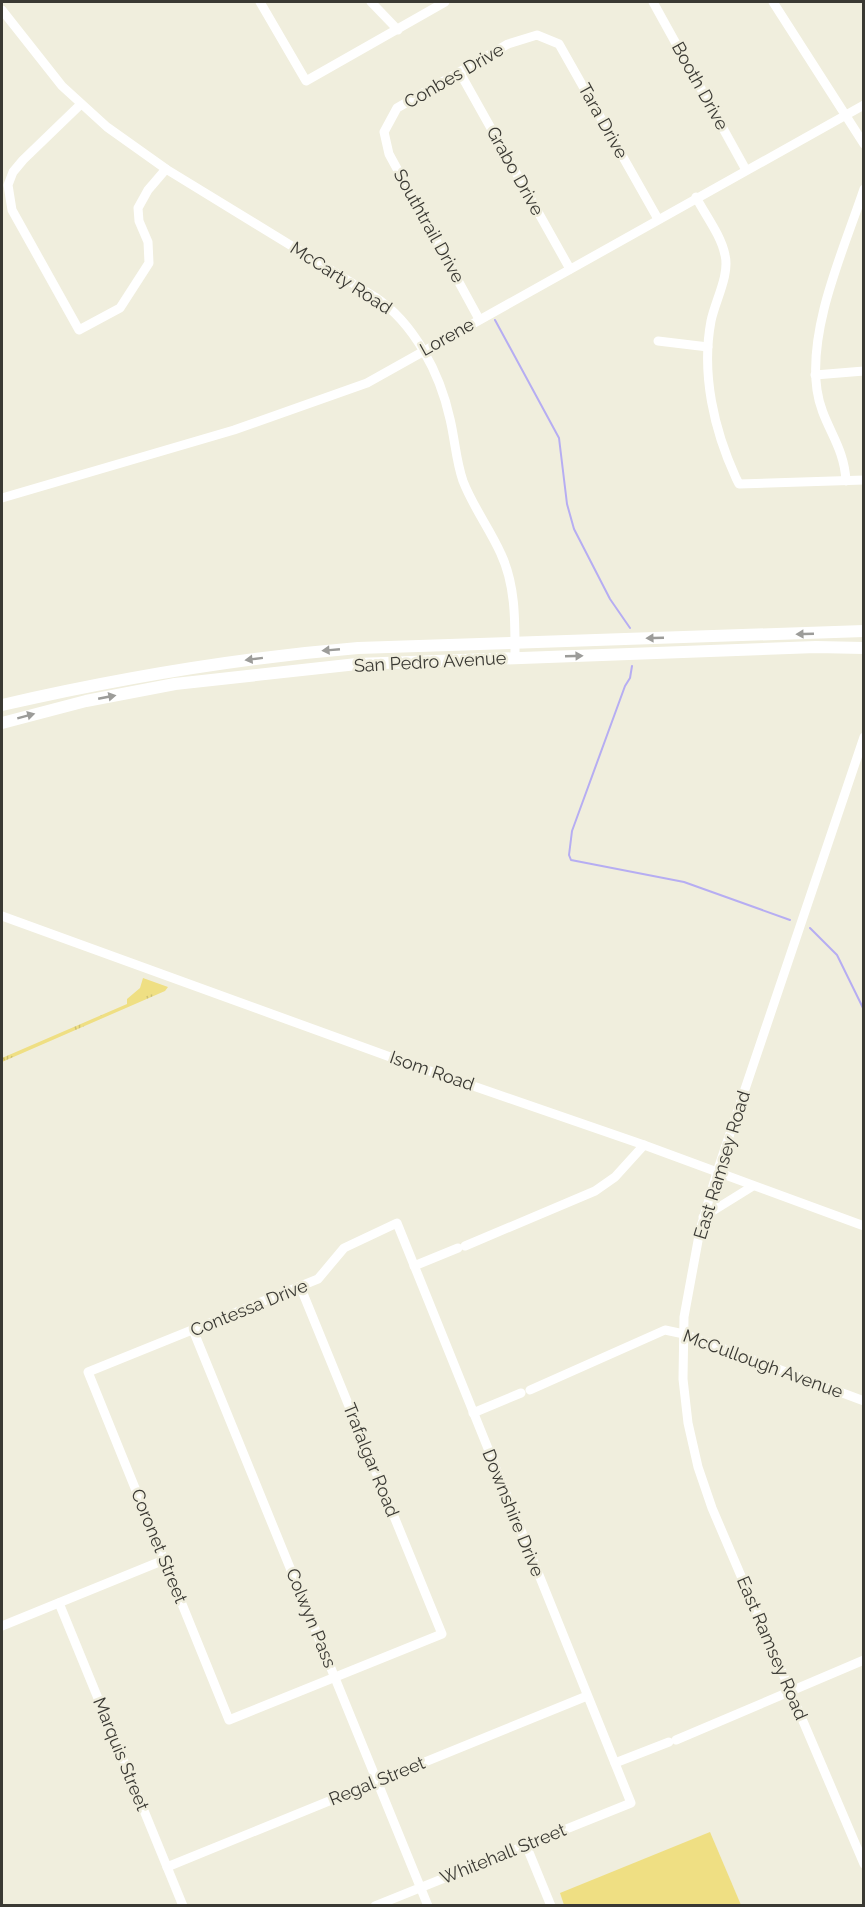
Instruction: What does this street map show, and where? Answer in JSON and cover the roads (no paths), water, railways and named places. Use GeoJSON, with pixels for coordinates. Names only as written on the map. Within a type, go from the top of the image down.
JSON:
{"type":"FeatureCollection","features":[{"type":"Feature","properties":{"kind":"main road","name":"San Pedro Avenue"},"geometry":{"type":"LineString","coordinates":[[2,705],[71,688],[173,670],[314,651],[864,631]]}},
{"type":"Feature","properties":{"kind":"main road"},"geometry":{"type":"LineString","coordinates":[[714,637],[714,650]]}},
{"type":"Feature","properties":{"kind":"main road","name":"San Pedro Avenue"},"geometry":{"type":"LineString","coordinates":[[2,723],[74,704],[174,684],[248,674],[357,664],[714,650],[864,648]]}},
{"type":"Feature","properties":{"kind":"main road"},"geometry":{"type":"LineString","coordinates":[[71,688],[74,704]]}},
{"type":"Feature","properties":{"kind":"main road"},"geometry":{"type":"LineString","coordinates":[[46,694],[50,710]]}},
{"type":"Feature","properties":{"kind":"street"},"geometry":{"type":"LineString","coordinates":[[260,2],[306,81],[445,2]]}},
{"type":"Feature","properties":{"kind":"street"},"geometry":{"type":"LineString","coordinates":[[371,2],[393,22],[398,30]]}},
{"type":"Feature","properties":{"kind":"street","name":"Booth Drive"},"geometry":{"type":"LineString","coordinates":[[653,2],[746,170]]}},
{"type":"Feature","properties":{"kind":"street"},"geometry":{"type":"LineString","coordinates":[[773,2],[864,144]]}},
{"type":"Feature","properties":{"kind":"street","name":"McCarty Road"},"geometry":{"type":"LineString","coordinates":[[2,10],[43,66],[107,127],[166,169],[390,307],[403,320],[422,351],[446,404],[464,483],[507,570],[513,600],[515,658]]}},
{"type":"Feature","properties":{"kind":"street","name":"Conbes Drive"},"geometry":{"type":"LineString","coordinates":[[384,132],[387,121],[397,108],[508,44],[537,35]]}},
{"type":"Feature","properties":{"kind":"street","name":"Tara Drive"},"geometry":{"type":"LineString","coordinates":[[537,35],[553,40],[564,51],[658,219]]}},
{"type":"Feature","properties":{"kind":"street","name":"Grabo Drive"},"geometry":{"type":"LineString","coordinates":[[460,73],[570,269]]}},
{"type":"Feature","properties":{"kind":"street"},"geometry":{"type":"LineString","coordinates":[[81,104],[13,172],[8,185],[8,199],[12,210],[80,330],[120,308],[149,263],[148,242],[139,221],[138,208],[148,190],[166,169]]}},
{"type":"Feature","properties":{"kind":"street","name":"Lorene"},"geometry":{"type":"LineString","coordinates":[[2,498],[188,444],[317,402],[366,383],[864,105]]}},
{"type":"Feature","properties":{"kind":"street","name":"Southtrail Drive"},"geometry":{"type":"LineString","coordinates":[[384,132],[389,154],[474,306],[479,319]]}},
{"type":"Feature","properties":{"kind":"street"},"geometry":{"type":"LineString","coordinates":[[846,481],[842,453],[821,406],[815,375],[818,333],[864,189]]}},
{"type":"Feature","properties":{"kind":"street"},"geometry":{"type":"LineString","coordinates":[[696,198],[725,255],[726,267],[714,306],[708,347],[709,382],[714,414],[731,468],[740,484],[864,480]]}},
{"type":"Feature","properties":{"kind":"street"},"geometry":{"type":"LineString","coordinates":[[658,341],[708,347]]}},
{"type":"Feature","properties":{"kind":"street"},"geometry":{"type":"LineString","coordinates":[[815,375],[864,371]]}},
{"type":"Feature","properties":{"kind":"street","name":"East Ramsey Road"},"geometry":{"type":"LineString","coordinates":[[864,737],[703,1216],[687,1298],[683,1379],[688,1423],[698,1467],[716,1517],[864,1864]]}},
{"type":"Feature","properties":{"kind":"street","name":"Isom Road"},"geometry":{"type":"LineString","coordinates":[[2,916],[404,1062],[644,1144],[864,1226]]}},
{"type":"Feature","properties":{"kind":"street"},"geometry":{"type":"LineString","coordinates":[[414,1266],[598,1189],[615,1177],[644,1144]]}},
{"type":"Feature","properties":{"kind":"street"},"geometry":{"type":"LineString","coordinates":[[703,1216],[753,1186]]}},
{"type":"Feature","properties":{"kind":"street","name":"Downshire Drive"},"geometry":{"type":"LineString","coordinates":[[397,1223],[631,1803]]}},
{"type":"Feature","properties":{"kind":"street","name":"Contessa Drive"},"geometry":{"type":"LineString","coordinates":[[88,1372],[318,1279],[344,1248],[397,1223]]}},
{"type":"Feature","properties":{"kind":"street","name":"Trafalgar Road"},"geometry":{"type":"LineString","coordinates":[[300,1286],[442,1634],[335,1677]]}},
{"type":"Feature","properties":{"kind":"street","name":"Colwyn Pass"},"geometry":{"type":"LineString","coordinates":[[194,1330],[376,1782],[428,1905]]}},
{"type":"Feature","properties":{"kind":"street","name":"McCullough Avenue"},"geometry":{"type":"LineString","coordinates":[[473,1413],[666,1330],[684,1334],[864,1401]]}},
{"type":"Feature","properties":{"kind":"street","name":"Coronet Street"},"geometry":{"type":"LineString","coordinates":[[88,1372],[229,1720],[335,1677]]}},
{"type":"Feature","properties":{"kind":"street"},"geometry":{"type":"LineString","coordinates":[[2,1626],[164,1560]]}},
{"type":"Feature","properties":{"kind":"street","name":"Marquis Street"},"geometry":{"type":"LineString","coordinates":[[58,1603],[183,1905]]}},
{"type":"Feature","properties":{"kind":"street"},"geometry":{"type":"LineString","coordinates":[[615,1763],[864,1660]]}},
{"type":"Feature","properties":{"kind":"street","name":"Regal Street"},"geometry":{"type":"LineString","coordinates":[[167,1867],[587,1696]]}},
{"type":"Feature","properties":{"kind":"street","name":"Whitehall Street"},"geometry":{"type":"LineString","coordinates":[[375,1905],[631,1803]]}},
{"type":"Feature","properties":{"kind":"street"},"geometry":{"type":"LineString","coordinates":[[526,1845],[551,1905]]}},
{"type":"Feature","properties":{"kind":"waterway"},"geometry":{"type":"LineString","coordinates":[[495,320],[559,438],[567,504],[574,529],[610,599],[630,628]]}},
{"type":"Feature","properties":{"kind":"waterway"},"geometry":{"type":"LineString","coordinates":[[632,666],[630,678],[625,686],[572,831],[569,855],[571,860],[684,882],[790,920]]}},
{"type":"Feature","properties":{"kind":"waterway"},"geometry":{"type":"LineString","coordinates":[[810,928],[837,955],[864,1010]]}}]}
